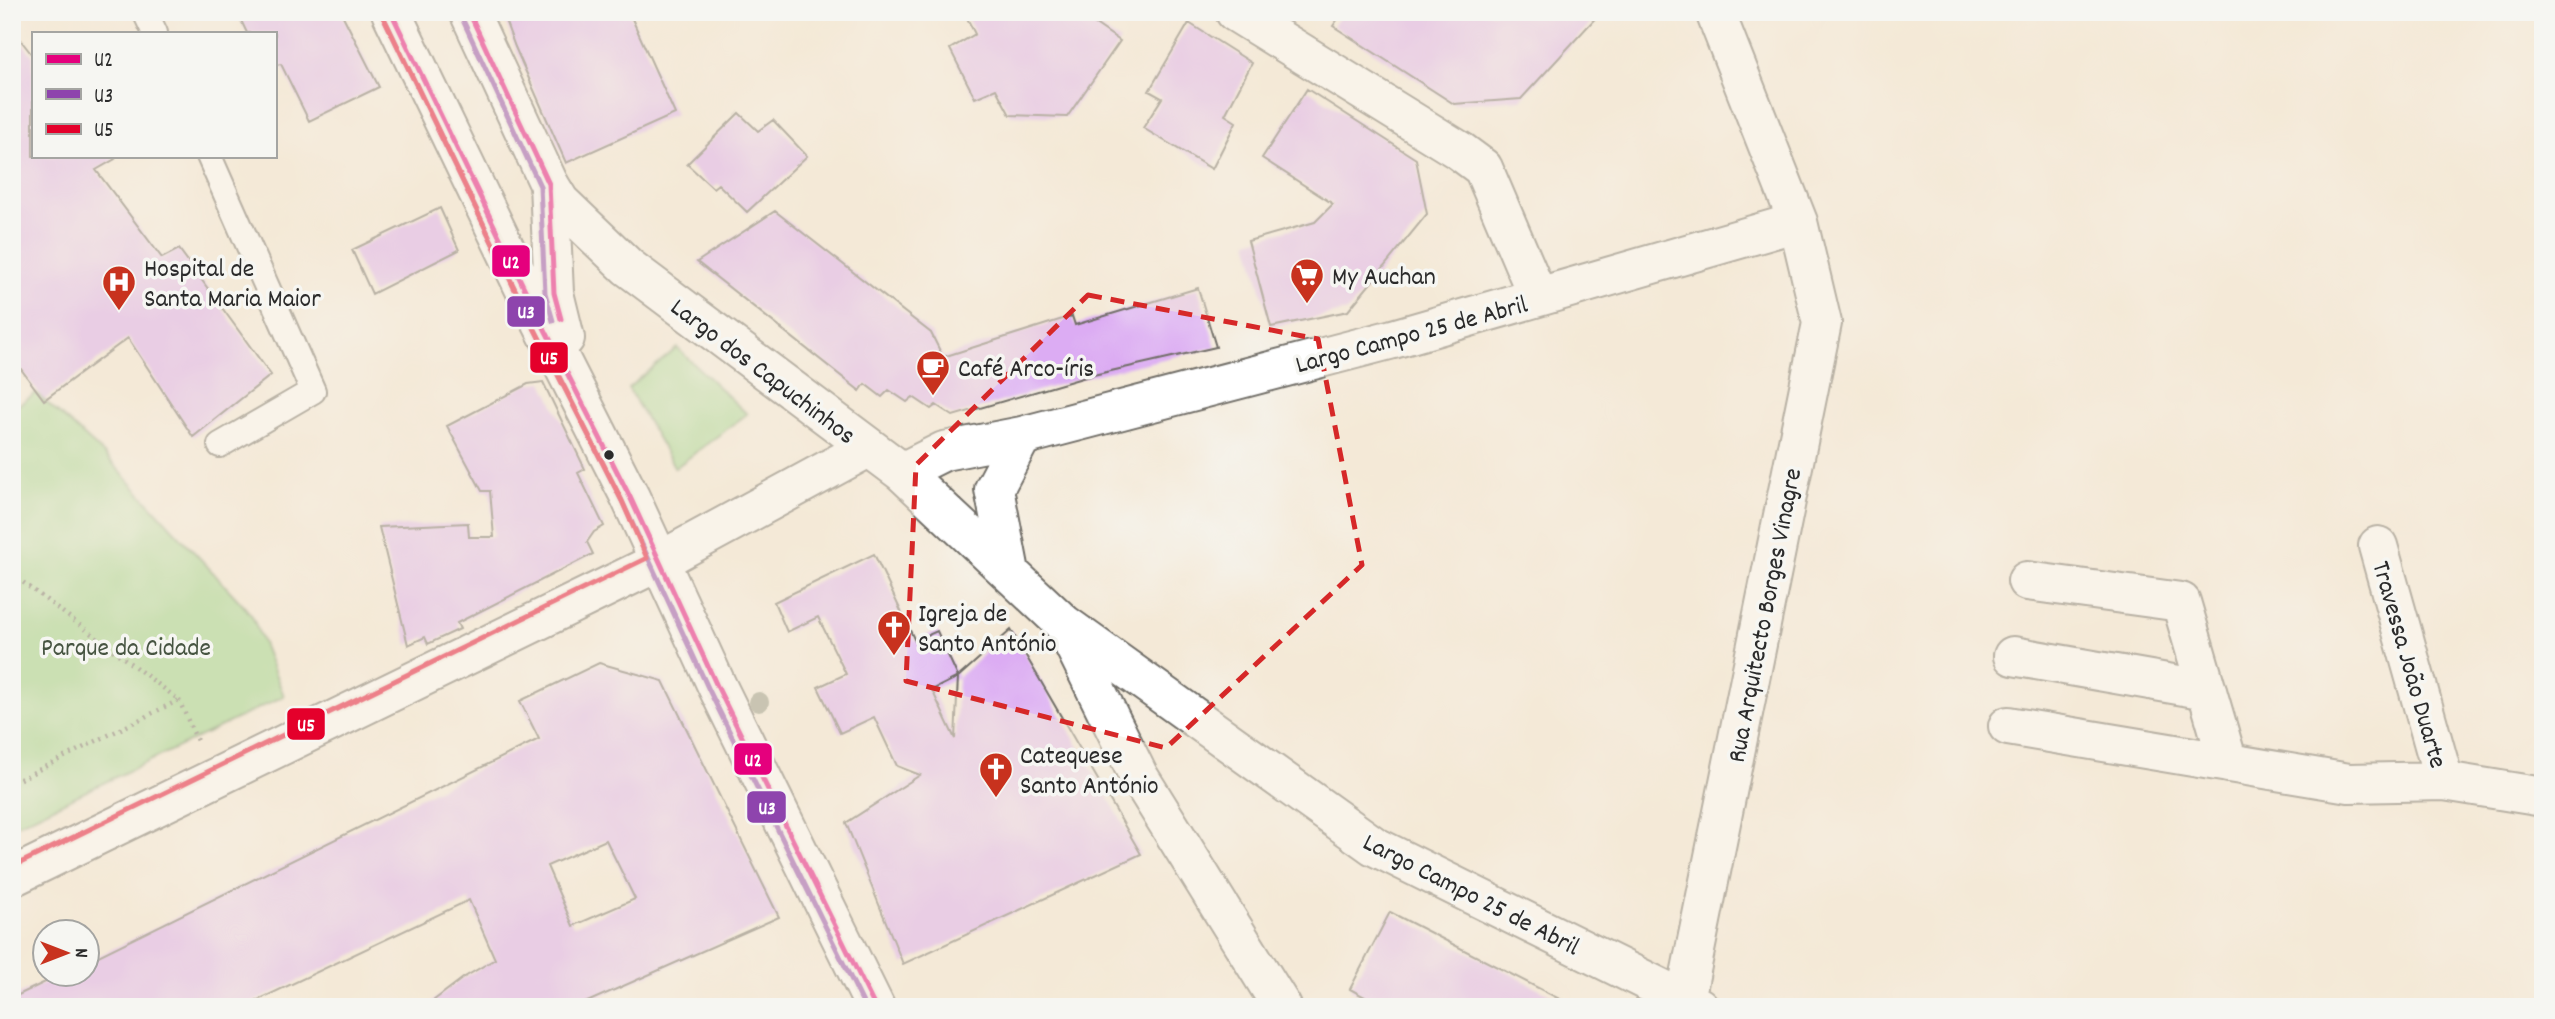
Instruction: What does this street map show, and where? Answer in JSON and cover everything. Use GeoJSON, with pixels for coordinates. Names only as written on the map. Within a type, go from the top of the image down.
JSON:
{"type":"FeatureCollection","features":[{"type":"Feature","properties":{"kind":"street"},"geometry":{"type":"LineString","coordinates":[[391,12],[630,497],[658,562],[875,1007]]}},
{"type":"Feature","properties":{"kind":"street"},"geometry":{"type":"LineString","coordinates":[[469,12],[549,184],[554,293],[579,397]]}},
{"type":"Feature","properties":{"kind":"street"},"geometry":{"type":"LineString","coordinates":[[1235,12],[1460,151],[1483,168],[1538,297]]}},
{"type":"Feature","properties":{"kind":"street","name":"Rua Arquitecto Borges Vinagre"},"geometry":{"type":"LineString","coordinates":[[1689,1004],[1822,323],[1798,222],[1715,12]]}},
{"type":"Feature","properties":{"kind":"street","name":"Largo dos Capuchinhos"},"geometry":{"type":"LineString","coordinates":[[12,877],[658,562],[868,448],[628,267],[560,202],[549,184]]}},
{"type":"Feature","properties":{"kind":"street","name":"Largo Campo 25 de Abril"},"geometry":{"type":"LineString","coordinates":[[902,472],[944,451],[1022,436],[1393,339],[1798,222]]}},
{"type":"Feature","properties":{"kind":"street"},"geometry":{"type":"LineString","coordinates":[[1010,572],[993,489],[1022,436]]}},
{"type":"Feature","properties":{"kind":"street","name":"Largo Campo 25 de Abril"},"geometry":{"type":"LineString","coordinates":[[868,448],[902,472],[1064,624],[1374,846],[1689,1004]]}},
{"type":"Feature","properties":{"kind":"street","name":"Travessa João Duarte"},"geometry":{"type":"LineString","coordinates":[[2378,546],[2444,781]]}},
{"type":"Feature","properties":{"kind":"street"},"geometry":{"type":"LineString","coordinates":[[2026,581],[2181,603],[2228,763]]}},
{"type":"Feature","properties":{"kind":"street","name":"Largo Campo 25 de Abril"},"geometry":{"type":"LineString","coordinates":[[1064,624],[1139,775],[1282,1007]]}},
{"type":"Feature","properties":{"kind":"street"},"geometry":{"type":"LineString","coordinates":[[2013,656],[2207,690]]}},
{"type":"Feature","properties":{"kind":"street","name":"Travessa João Duarte"},"geometry":{"type":"LineString","coordinates":[[2008,726],[2349,783],[2444,781],[2543,797]]}},
{"type":"Feature","properties":{"kind":"lane"},"geometry":{"type":"LineString","coordinates":[[145,12],[155,32]]}},
{"type":"Feature","properties":{"kind":"lane"},"geometry":{"type":"LineString","coordinates":[[210,158],[313,391],[220,445]]}},
{"type":"Feature","properties":{"kind":"path"},"geometry":{"type":"LineString","coordinates":[[12,574],[179,700],[12,783]]}},
{"type":"Feature","properties":{"kind":"highlighted area"},"geometry":{"type":"Polygon","coordinates":[[[1088,295],[1318,339],[1362,565],[1166,748],[906,681],[916,465],[1088,295]]]}},
{"type":"Feature","properties":{"kind":"green space"},"geometry":{"type":"Polygon","coordinates":[[[677,348],[747,414],[675,468],[628,388],[677,348]]]}},
{"type":"Feature","properties":{"kind":"green space","name":"Parque da Cidade"},"geometry":{"type":"Polygon","coordinates":[[[36,393],[104,454],[252,616],[284,696],[12,827],[12,409],[36,393]]]}},
{"type":"Feature","properties":{"kind":"building"},"geometry":{"type":"Polygon","coordinates":[[[237,12],[341,12],[379,87],[309,121],[281,64],[276,65],[276,32],[247,32],[237,12]]]}},
{"type":"Feature","properties":{"kind":"building"},"geometry":{"type":"Polygon","coordinates":[[[502,12],[629,12],[675,114],[566,163],[502,12]]]}},
{"type":"Feature","properties":{"kind":"building"},"geometry":{"type":"Polygon","coordinates":[[[964,12],[1078,12],[1120,41],[1067,117],[1010,115],[996,89],[975,98],[950,49],[975,34],[964,12]]]}},
{"type":"Feature","properties":{"kind":"building"},"geometry":{"type":"Polygon","coordinates":[[[1343,12],[1601,12],[1521,99],[1454,104],[1333,26],[1343,12]]]}},
{"type":"Feature","properties":{"kind":"building"},"geometry":{"type":"Polygon","coordinates":[[[1189,23],[1252,63],[1225,115],[1236,122],[1212,169],[1143,128],[1162,98],[1149,91],[1189,23]]]}},
{"type":"Feature","properties":{"kind":"building","name":"Hospital de Santa Maria Maior"},"geometry":{"type":"Polygon","coordinates":[[[12,29],[32,55],[32,158],[114,158],[96,170],[162,258],[179,249],[271,375],[193,437],[128,338],[44,400],[12,357],[12,29]]]}},
{"type":"Feature","properties":{"kind":"building"},"geometry":{"type":"Polygon","coordinates":[[[1307,89],[1416,159],[1427,214],[1348,311],[1271,327],[1248,241],[1315,222],[1333,204],[1262,158],[1307,89]]]}},
{"type":"Feature","properties":{"kind":"building"},"geometry":{"type":"Polygon","coordinates":[[[739,113],[758,131],[773,120],[807,156],[747,212],[718,184],[713,188],[687,164],[739,113]]]}},
{"type":"Feature","properties":{"kind":"building"},"geometry":{"type":"Polygon","coordinates":[[[440,208],[459,250],[372,294],[352,250],[440,208]]]}},
{"type":"Feature","properties":{"kind":"building"},"geometry":{"type":"Polygon","coordinates":[[[775,211],[931,333],[943,357],[1072,316],[1075,325],[1198,288],[1216,347],[1089,376],[953,416],[936,405],[931,409],[913,397],[907,402],[889,390],[882,397],[865,384],[860,391],[697,262],[775,211]]]}},
{"type":"Feature","properties":{"kind":"building"},"geometry":{"type":"Polygon","coordinates":[[[543,382],[585,469],[578,473],[604,526],[594,532],[587,542],[593,554],[457,623],[460,629],[428,644],[425,637],[408,645],[379,527],[468,523],[469,537],[494,537],[490,491],[482,491],[447,426],[528,384],[543,382]]]}},
{"type":"Feature","properties":{"kind":"building","name":"Catequese Santo António"},"geometry":{"type":"Polygon","coordinates":[[[874,554],[915,641],[937,631],[958,677],[1011,630],[1141,854],[903,964],[846,823],[920,775],[897,766],[874,717],[840,733],[818,687],[846,674],[818,617],[787,632],[774,602],[874,554]],[[958,677],[932,690],[955,739],[958,677]]]}},
{"type":"Feature","properties":{"kind":"building"},"geometry":{"type":"Polygon","coordinates":[[[599,663],[663,681],[779,917],[576,1007],[425,1007],[463,978],[495,959],[469,900],[243,1007],[12,1007],[12,998],[33,988],[102,988],[102,954],[539,739],[520,701],[599,663]],[[606,840],[547,866],[573,926],[635,899],[606,840]]]}},
{"type":"Feature","properties":{"kind":"building"},"geometry":{"type":"Polygon","coordinates":[[[1390,912],[1575,1007],[1383,1007],[1350,989],[1390,912]]]}},
{"type":"Feature","properties":{"kind":"transit line","name":"U2"},"geometry":{"type":"LineString","coordinates":[[391,12],[529,298],[630,497],[717,686],[875,1007]]}},
{"type":"Feature","properties":{"kind":"transit line","name":"U2"},"geometry":{"type":"LineString","coordinates":[[469,12],[549,184],[554,293],[561,319]]}},
{"type":"Feature","properties":{"kind":"transit line","name":"U3"},"geometry":{"type":"LineString","coordinates":[[383,16],[521,302],[622,501],[709,690],[865,1007]]}},
{"type":"Feature","properties":{"kind":"transit line","name":"U5"},"geometry":{"type":"LineString","coordinates":[[12,867],[647,558],[622,501],[521,302],[383,16]]}},
{"type":"Feature","properties":{"kind":"transit line","name":"U3"},"geometry":{"type":"LineString","coordinates":[[461,16],[540,186],[545,293],[553,321]]}},
{"type":"Feature","properties":{"kind":"place","name":"My Auchan"},"geometry":{"type":"Point","coordinates":[1307,305]}},
{"type":"Feature","properties":{"kind":"place","name":"Hospital de Santa Maria Maior"},"geometry":{"type":"Point","coordinates":[119,312]}},
{"type":"Feature","properties":{"kind":"place","name":"Café Arco-íris"},"geometry":{"type":"Point","coordinates":[933,397]}},
{"type":"Feature","properties":{"kind":"place","name":"Igreja de Santo António"},"geometry":{"type":"Point","coordinates":[894,657]}},
{"type":"Feature","properties":{"kind":"place","name":"Catequese Santo António"},"geometry":{"type":"Point","coordinates":[996,799]}}]}
